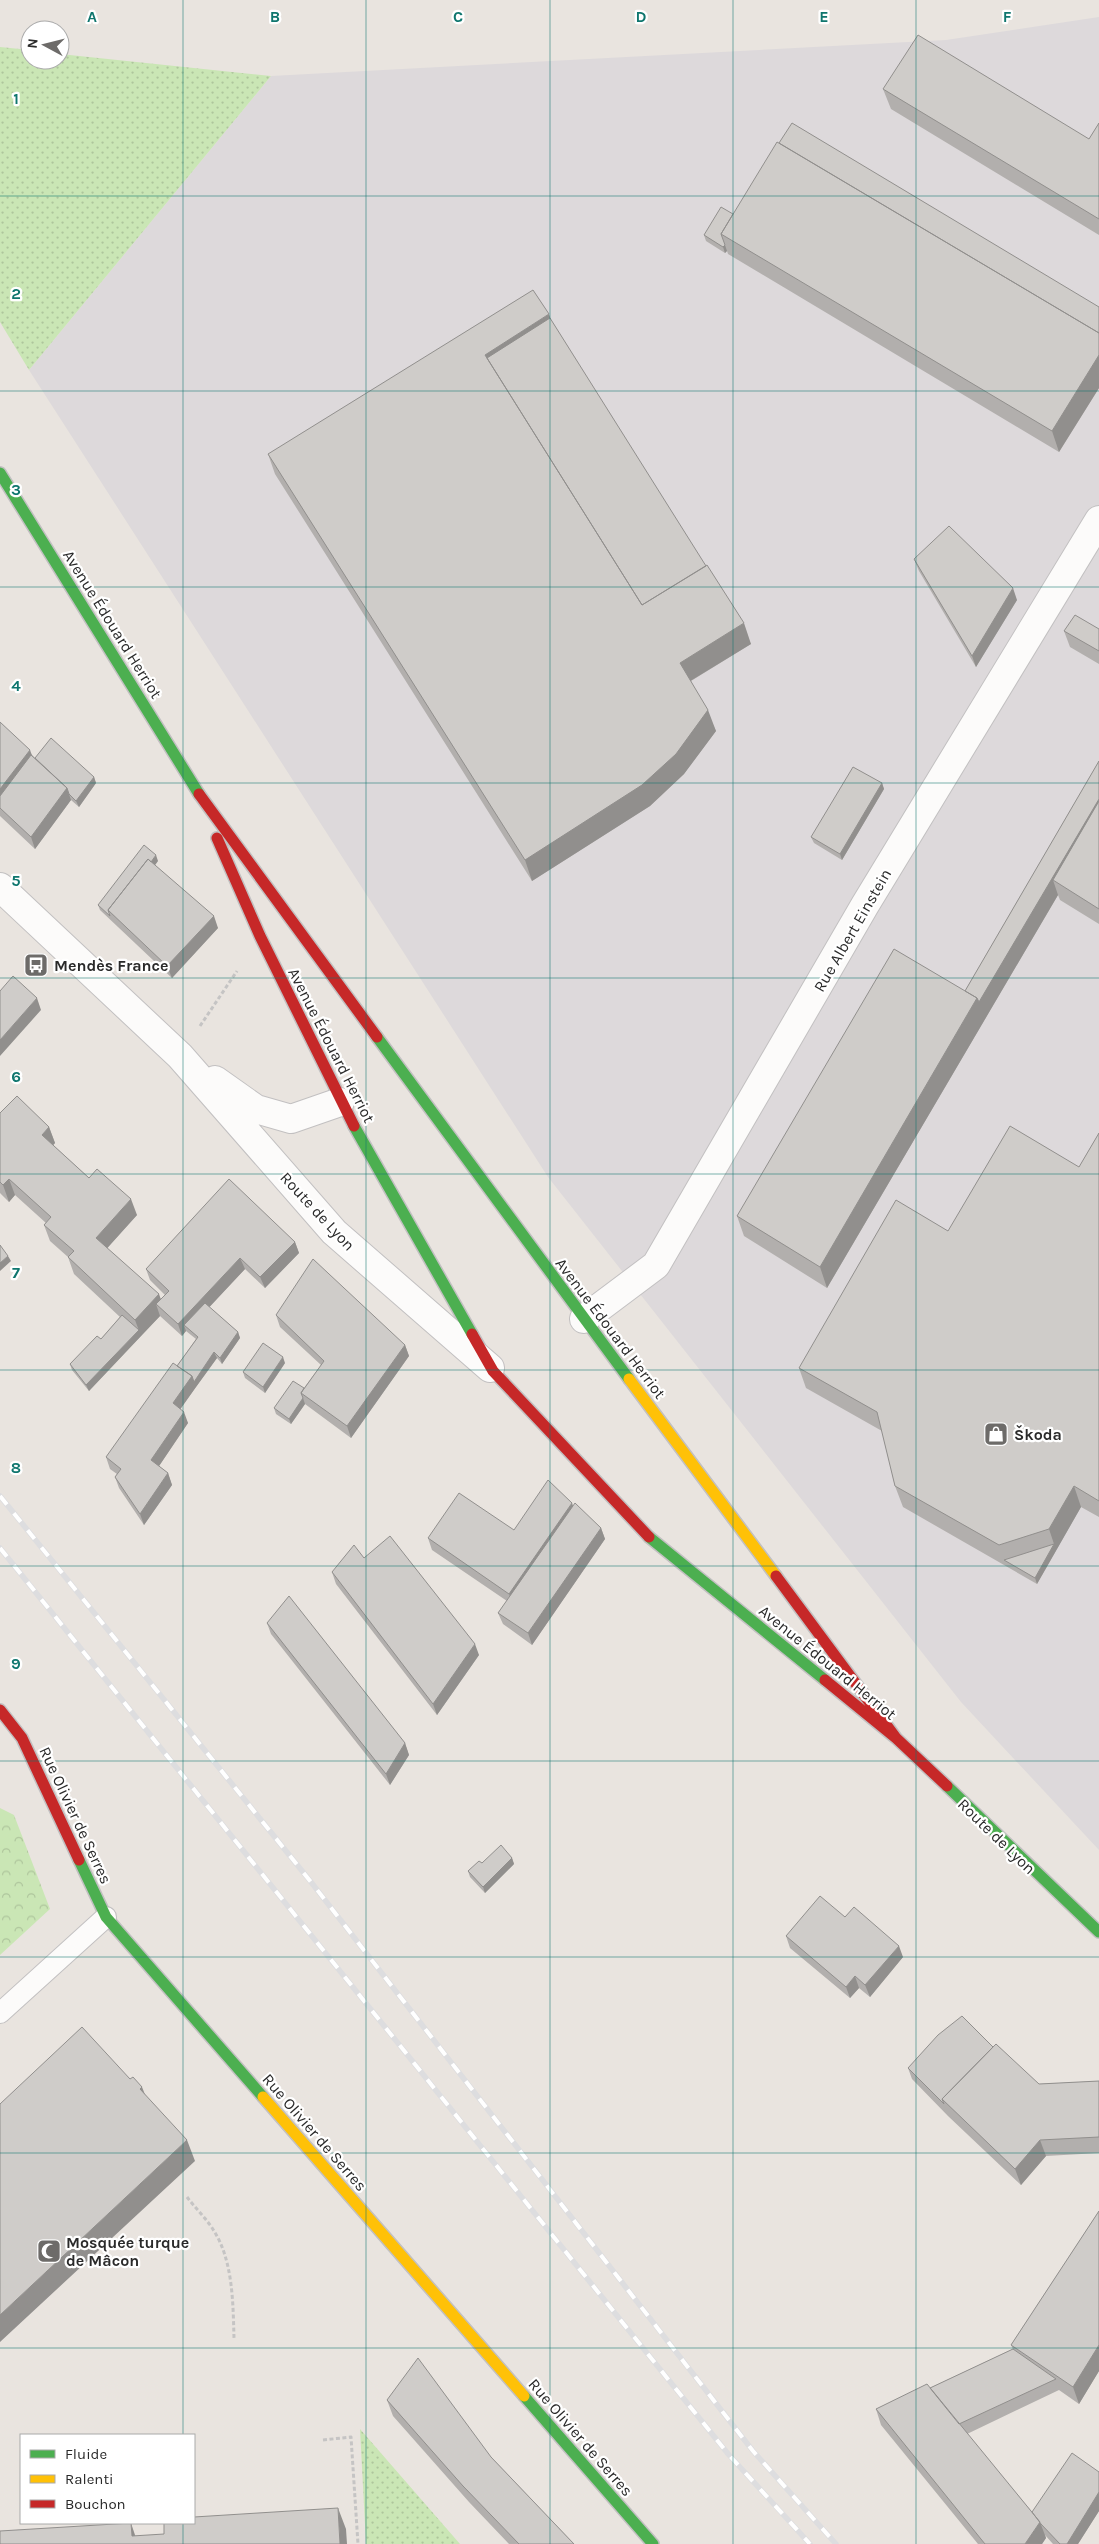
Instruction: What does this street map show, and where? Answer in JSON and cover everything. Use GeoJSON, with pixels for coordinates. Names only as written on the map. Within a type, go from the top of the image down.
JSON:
{"type":"FeatureCollection","features":[{"type":"Feature","properties":{"kind":"main road","name":"Avenue Édouard Herriot"},"geometry":{"type":"LineString","coordinates":[[0,473],[198,793],[584,1319],[896,1738]]}},
{"type":"Feature","properties":{"kind":"main road","name":"Avenue Édouard Herriot"},"geometry":{"type":"LineString","coordinates":[[198,793],[260,936],[340,1102],[493,1371],[655,1543],[896,1738]]}},
{"type":"Feature","properties":{"kind":"main road","name":"Rue Olivier de Serres"},"geometry":{"type":"LineString","coordinates":[[0,1710],[22,1738],[106,1917],[653,2544]]}},
{"type":"Feature","properties":{"kind":"main road","name":"Route de Lyon"},"geometry":{"type":"LineString","coordinates":[[896,1738],[1099,1932]]}},
{"type":"Feature","properties":{"kind":"street","name":"Rue Albert Einstein"},"geometry":{"type":"LineString","coordinates":[[584,1319],[656,1265],[865,905],[1099,520]]}},
{"type":"Feature","properties":{"kind":"street","name":"Route de Lyon"},"geometry":{"type":"LineString","coordinates":[[0,887],[180,1056],[334,1232],[493,1371]]}},
{"type":"Feature","properties":{"kind":"street","name":"Route de Lyon"},"geometry":{"type":"LineString","coordinates":[[180,1056],[256,1109],[291,1119],[340,1102]]}},
{"type":"Feature","properties":{"kind":"lane"},"geometry":{"type":"LineString","coordinates":[[0,2013],[106,1917]]}},
{"type":"Feature","properties":{"kind":"path"},"geometry":{"type":"LineString","coordinates":[[180,1056],[260,936]]}},
{"type":"Feature","properties":{"kind":"path"},"geometry":{"type":"LineString","coordinates":[[187,2197],[215,2231],[226,2261],[233,2296],[234,2338]]}},
{"type":"Feature","properties":{"kind":"path"},"geometry":{"type":"LineString","coordinates":[[323,2440],[350,2438],[358,2544]]}},
{"type":"Feature","properties":{"kind":"shaded area"},"geometry":{"type":"Polygon","coordinates":[[[1099,17],[1099,1850],[961,1702],[548,1177],[29,370],[271,76],[946,40],[1099,17]]]}},
{"type":"Feature","properties":{"kind":"green space"},"geometry":{"type":"Polygon","coordinates":[[[0,47],[20,49],[20,70],[70,70],[70,55],[271,76],[29,370],[0,322],[0,47]]]}},
{"type":"Feature","properties":{"kind":"green space"},"geometry":{"type":"Polygon","coordinates":[[[0,1808],[14,1815],[50,1909],[0,1955],[0,1808]]]}},
{"type":"Feature","properties":{"kind":"green space"},"geometry":{"type":"Polygon","coordinates":[[[360,2429],[460,2544],[366,2544],[360,2429]]]}},
{"type":"Feature","properties":{"kind":"building"},"geometry":{"type":"Polygon","coordinates":[[[918,35],[1089,139],[1099,123],[1099,219],[883,89],[918,35]]]}},
{"type":"Feature","properties":{"kind":"building"},"geometry":{"type":"Polygon","coordinates":[[[792,123],[1099,307],[1099,333],[779,143],[792,123]]]}},
{"type":"Feature","properties":{"kind":"building"},"geometry":{"type":"Polygon","coordinates":[[[777,142],[1099,333],[1099,355],[1052,431],[721,234],[777,142]]]}},
{"type":"Feature","properties":{"kind":"building"},"geometry":{"type":"Polygon","coordinates":[[[721,207],[733,214],[721,234],[725,245],[723,247],[704,235],[721,207]]]}},
{"type":"Feature","properties":{"kind":"building"},"geometry":{"type":"Polygon","coordinates":[[[533,290],[549,314],[485,355],[642,605],[707,565],[744,623],[680,663],[708,710],[676,754],[642,785],[525,860],[268,454],[533,290]]]}},
{"type":"Feature","properties":{"kind":"building"},"geometry":{"type":"Polygon","coordinates":[[[550,318],[706,566],[642,605],[487,358],[550,318]]]}},
{"type":"Feature","properties":{"kind":"building"},"geometry":{"type":"Polygon","coordinates":[[[949,526],[1013,588],[972,656],[914,559],[949,526]]]}},
{"type":"Feature","properties":{"kind":"building"},"geometry":{"type":"Polygon","coordinates":[[[1075,615],[1099,629],[1099,651],[1064,631],[1075,615]]]}},
{"type":"Feature","properties":{"kind":"building"},"geometry":{"type":"Polygon","coordinates":[[[0,722],[30,750],[0,789],[0,722]]]}},
{"type":"Feature","properties":{"kind":"building"},"geometry":{"type":"Polygon","coordinates":[[[51,738],[94,777],[76,801],[69,794],[67,788],[35,758],[51,738]]]}},
{"type":"Feature","properties":{"kind":"building"},"geometry":{"type":"Polygon","coordinates":[[[31,755],[67,788],[31,837],[0,808],[0,796],[31,755]]]}},
{"type":"Feature","properties":{"kind":"building"},"geometry":{"type":"Polygon","coordinates":[[[1099,761],[1099,799],[979,1002],[977,998],[965,991],[1099,761]]]}},
{"type":"Feature","properties":{"kind":"building"},"geometry":{"type":"Polygon","coordinates":[[[853,767],[882,783],[840,854],[811,837],[853,767]]]}},
{"type":"Feature","properties":{"kind":"building"},"geometry":{"type":"Polygon","coordinates":[[[1099,801],[1099,909],[1053,880],[1099,801]]]}},
{"type":"Feature","properties":{"kind":"building"},"geometry":{"type":"Polygon","coordinates":[[[144,845],[156,855],[151,862],[148,859],[108,910],[110,916],[98,905],[144,845]]]}},
{"type":"Feature","properties":{"kind":"building"},"geometry":{"type":"Polygon","coordinates":[[[148,859],[214,916],[167,966],[108,910],[148,859]]]}},
{"type":"Feature","properties":{"kind":"building"},"geometry":{"type":"Polygon","coordinates":[[[894,949],[977,998],[820,1267],[737,1216],[894,949]]]}},
{"type":"Feature","properties":{"kind":"building"},"geometry":{"type":"Polygon","coordinates":[[[13,976],[37,998],[0,1040],[0,991],[13,976]]]}},
{"type":"Feature","properties":{"kind":"building"},"geometry":{"type":"Polygon","coordinates":[[[17,1096],[49,1127],[42,1135],[89,1178],[97,1169],[131,1199],[96,1238],[159,1294],[135,1320],[68,1257],[74,1251],[44,1225],[51,1217],[9,1179],[3,1185],[0,1182],[0,1113],[17,1096]]]}},
{"type":"Feature","properties":{"kind":"building"},"geometry":{"type":"Polygon","coordinates":[[[1010,1126],[1079,1167],[1099,1133],[1099,1501],[1074,1486],[1049,1529],[999,1545],[895,1486],[877,1412],[799,1368],[896,1200],[948,1231],[1010,1126]]]}},
{"type":"Feature","properties":{"kind":"building"},"geometry":{"type":"Polygon","coordinates":[[[229,1179],[295,1242],[260,1277],[240,1258],[178,1324],[156,1304],[169,1291],[146,1269],[229,1179]]]}},
{"type":"Feature","properties":{"kind":"building"},"geometry":{"type":"Polygon","coordinates":[[[0,1245],[8,1256],[0,1263],[0,1245]]]}},
{"type":"Feature","properties":{"kind":"building"},"geometry":{"type":"Polygon","coordinates":[[[313,1259],[405,1345],[347,1426],[301,1393],[324,1361],[276,1315],[313,1259]]]}},
{"type":"Feature","properties":{"kind":"building"},"geometry":{"type":"Polygon","coordinates":[[[205,1303],[238,1332],[220,1358],[214,1352],[194,1382],[192,1376],[177,1366],[198,1337],[184,1325],[205,1303]]]}},
{"type":"Feature","properties":{"kind":"building"},"geometry":{"type":"Polygon","coordinates":[[[122,1315],[139,1330],[86,1385],[70,1364],[97,1336],[101,1339],[122,1315]]]}},
{"type":"Feature","properties":{"kind":"building"},"geometry":{"type":"Polygon","coordinates":[[[263,1343],[283,1357],[263,1387],[243,1372],[263,1343]]]}},
{"type":"Feature","properties":{"kind":"building"},"geometry":{"type":"Polygon","coordinates":[[[173,1363],[192,1376],[173,1403],[184,1412],[151,1460],[168,1473],[140,1514],[115,1477],[121,1469],[106,1457],[173,1363]]]}},
{"type":"Feature","properties":{"kind":"building"},"geometry":{"type":"Polygon","coordinates":[[[293,1381],[304,1388],[301,1393],[303,1398],[289,1419],[274,1408],[293,1381]]]}},
{"type":"Feature","properties":{"kind":"building"},"geometry":{"type":"Polygon","coordinates":[[[548,1480],[572,1503],[509,1594],[428,1538],[459,1493],[514,1530],[548,1480]]]}},
{"type":"Feature","properties":{"kind":"building"},"geometry":{"type":"Polygon","coordinates":[[[575,1503],[601,1528],[528,1633],[498,1613],[575,1503]]]}},
{"type":"Feature","properties":{"kind":"building"},"geometry":{"type":"Polygon","coordinates":[[[390,1536],[475,1644],[433,1704],[332,1572],[354,1545],[364,1558],[390,1536]]]}},
{"type":"Feature","properties":{"kind":"building"},"geometry":{"type":"Polygon","coordinates":[[[1054,1544],[1035,1578],[1004,1560],[1054,1544]]]}},
{"type":"Feature","properties":{"kind":"building"},"geometry":{"type":"Polygon","coordinates":[[[289,1596],[405,1743],[386,1774],[267,1623],[289,1596]]]}},
{"type":"Feature","properties":{"kind":"building"},"geometry":{"type":"Polygon","coordinates":[[[501,1845],[512,1858],[483,1887],[468,1871],[479,1861],[482,1863],[501,1845]]]}},
{"type":"Feature","properties":{"kind":"building"},"geometry":{"type":"Polygon","coordinates":[[[820,1896],[845,1917],[854,1907],[899,1946],[865,1985],[855,1976],[846,1987],[786,1936],[820,1896]]]}},
{"type":"Feature","properties":{"kind":"building"},"geometry":{"type":"Polygon","coordinates":[[[962,2016],[993,2047],[942,2099],[944,2104],[908,2068],[938,2035],[962,2016]]]}},
{"type":"Feature","properties":{"kind":"building","name":"Mosquée turque de Mâcon"},"geometry":{"type":"Polygon","coordinates":[[[82,2027],[130,2079],[133,2077],[142,2087],[140,2089],[187,2140],[0,2315],[0,2104],[82,2027]]]}},
{"type":"Feature","properties":{"kind":"building"},"geometry":{"type":"Polygon","coordinates":[[[996,2044],[1039,2084],[1099,2081],[1099,2137],[1040,2140],[1015,2169],[942,2099],[996,2044]]]}},
{"type":"Feature","properties":{"kind":"building"},"geometry":{"type":"Polygon","coordinates":[[[1099,2211],[1099,2345],[1073,2387],[1011,2345],[1099,2211]]]}},
{"type":"Feature","properties":{"kind":"building"},"geometry":{"type":"Polygon","coordinates":[[[1013,2349],[1056,2379],[959,2424],[930,2388],[1013,2349]]]}},
{"type":"Feature","properties":{"kind":"building"},"geometry":{"type":"Polygon","coordinates":[[[418,2358],[491,2457],[574,2544],[519,2544],[463,2486],[387,2400],[418,2358]]]}},
{"type":"Feature","properties":{"kind":"building"},"geometry":{"type":"Polygon","coordinates":[[[927,2384],[1040,2522],[1025,2544],[985,2544],[876,2409],[927,2384]]]}},
{"type":"Feature","properties":{"kind":"building"},"geometry":{"type":"Polygon","coordinates":[[[1072,2453],[1099,2472],[1099,2492],[1067,2544],[1060,2544],[1032,2512],[1072,2453]]]}},
{"type":"Feature","properties":{"kind":"building"},"geometry":{"type":"Polygon","coordinates":[[[338,2508],[340,2544],[0,2544],[0,2531],[131,2524],[132,2536],[164,2534],[164,2524],[195,2524],[195,2517],[338,2508]]]}},
{"type":"Feature","properties":{"kind":"railway"},"geometry":{"type":"LineString","coordinates":[[0,1496],[311,1882],[753,2451],[836,2544]]}},
{"type":"Feature","properties":{"kind":"railway"},"geometry":{"type":"LineString","coordinates":[[0,1548],[729,2455],[810,2544]]}},
{"type":"Feature","properties":{"kind":"traffic: fast"},"geometry":{"type":"LineString","coordinates":[[0,473],[199,794]]}},
{"type":"Feature","properties":{"kind":"traffic: fast"},"geometry":{"type":"LineString","coordinates":[[377,1037],[629,1379]]}},
{"type":"Feature","properties":{"kind":"traffic: fast"},"geometry":{"type":"LineString","coordinates":[[354,1126],[472,1334]]}},
{"type":"Feature","properties":{"kind":"traffic: fast"},"geometry":{"type":"LineString","coordinates":[[649,1537],[825,1680]]}},
{"type":"Feature","properties":{"kind":"traffic: fast"},"geometry":{"type":"LineString","coordinates":[[947,1786],[1099,1932]]}},
{"type":"Feature","properties":{"kind":"traffic: fast"},"geometry":{"type":"LineString","coordinates":[[79,1860],[106,1917],[263,2097]]}},
{"type":"Feature","properties":{"kind":"traffic: fast"},"geometry":{"type":"LineString","coordinates":[[524,2396],[653,2544]]}},
{"type":"Feature","properties":{"kind":"traffic: slow"},"geometry":{"type":"LineString","coordinates":[[629,1379],[776,1576]]}},
{"type":"Feature","properties":{"kind":"traffic: slow"},"geometry":{"type":"LineString","coordinates":[[263,2097],[524,2396]]}},
{"type":"Feature","properties":{"kind":"traffic: jam"},"geometry":{"type":"LineString","coordinates":[[199,794],[377,1037]]}},
{"type":"Feature","properties":{"kind":"traffic: jam"},"geometry":{"type":"LineString","coordinates":[[217,838],[260,936],[354,1126]]}},
{"type":"Feature","properties":{"kind":"traffic: jam"},"geometry":{"type":"LineString","coordinates":[[472,1334],[493,1371],[649,1537]]}},
{"type":"Feature","properties":{"kind":"traffic: jam"},"geometry":{"type":"LineString","coordinates":[[776,1576],[896,1738]]}},
{"type":"Feature","properties":{"kind":"traffic: jam"},"geometry":{"type":"LineString","coordinates":[[825,1680],[896,1738],[947,1786]]}},
{"type":"Feature","properties":{"kind":"traffic: jam"},"geometry":{"type":"LineString","coordinates":[[0,1710],[22,1738],[79,1860]]}},
{"type":"Feature","properties":{"kind":"place","name":"Mendès France"},"geometry":{"type":"Point","coordinates":[36,965]}},
{"type":"Feature","properties":{"kind":"place","name":"Škoda"},"geometry":{"type":"Point","coordinates":[996,1434]}},
{"type":"Feature","properties":{"kind":"place","name":"Mosquée turque de Mâcon"},"geometry":{"type":"Point","coordinates":[49,2251]}}]}
